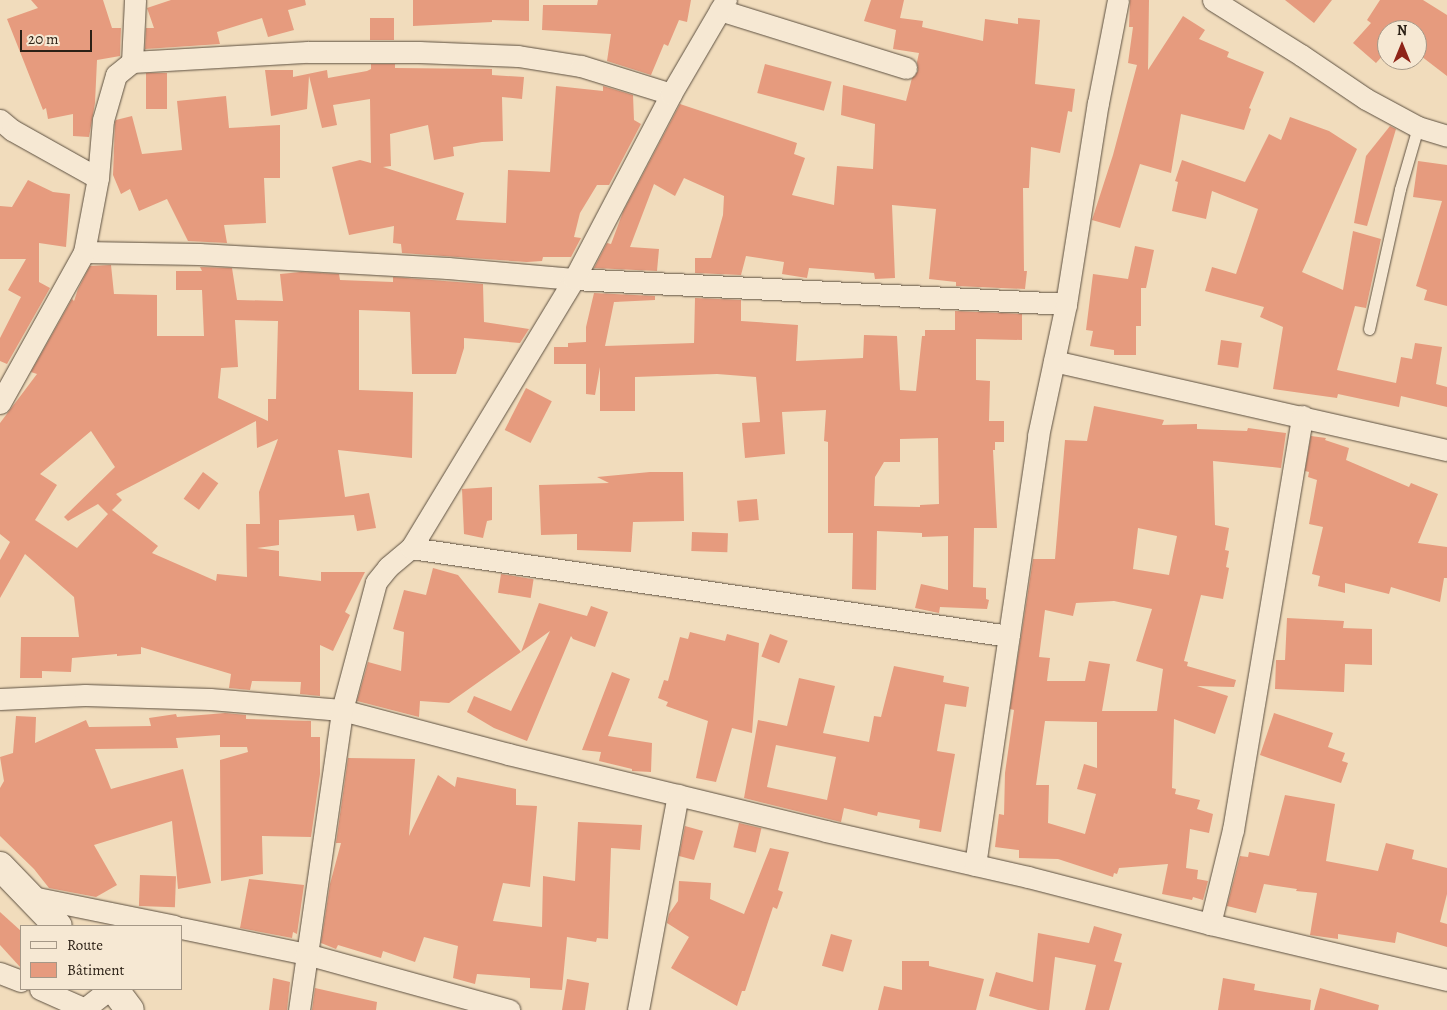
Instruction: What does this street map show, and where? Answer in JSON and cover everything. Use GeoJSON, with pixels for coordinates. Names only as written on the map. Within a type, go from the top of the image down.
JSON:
{"type":"FeatureCollection","features":[{"type":"Feature","properties":{"kind":"street"},"geometry":{"type":"LineString","coordinates":[[132,62],[135,0]]}},
{"type":"Feature","properties":{"kind":"street"},"geometry":{"type":"LineString","coordinates":[[975,865],[1038,436],[1066,304],[1098,103],[1118,0]]}},
{"type":"Feature","properties":{"kind":"street"},"geometry":{"type":"LineString","coordinates":[[1213,0],[1366,98],[1418,127],[1447,136]]}},
{"type":"Feature","properties":{"kind":"street"},"geometry":{"type":"LineString","coordinates":[[299,1010],[342,710],[376,582],[388,567],[411,548],[574,280],[671,94],[723,5],[906,68]]}},
{"type":"Feature","properties":{"kind":"street"},"geometry":{"type":"LineString","coordinates":[[0,403],[84,252],[98,178],[103,120],[116,75],[132,62],[308,52],[419,52],[518,56],[581,66],[671,94]]}},
{"type":"Feature","properties":{"kind":"street"},"geometry":{"type":"LineString","coordinates":[[0,120],[12,130],[98,178]]}},
{"type":"Feature","properties":{"kind":"street"},"geometry":{"type":"LineString","coordinates":[[84,252],[199,254],[448,268],[574,280],[1066,304]]}},
{"type":"Feature","properties":{"kind":"street"},"geometry":{"type":"LineString","coordinates":[[1054,361],[1447,450]]}},
{"type":"Feature","properties":{"kind":"street"},"geometry":{"type":"LineString","coordinates":[[1210,924],[1233,830],[1302,416]]}},
{"type":"Feature","properties":{"kind":"street"},"geometry":{"type":"LineString","coordinates":[[411,548],[1009,636]]}},
{"type":"Feature","properties":{"kind":"street"},"geometry":{"type":"LineString","coordinates":[[0,699],[85,695],[210,699],[342,710],[678,796],[975,865],[1210,924],[1447,980]]}},
{"type":"Feature","properties":{"kind":"street"},"geometry":{"type":"LineString","coordinates":[[638,1010],[678,796]]}},
{"type":"Feature","properties":{"kind":"street"},"geometry":{"type":"LineString","coordinates":[[0,866],[57,925]]}},
{"type":"Feature","properties":{"kind":"street"},"geometry":{"type":"LineString","coordinates":[[32,897],[169,925]]}},
{"type":"Feature","properties":{"kind":"street"},"geometry":{"type":"LineString","coordinates":[[182,928],[306,954],[509,1010]]}},
{"type":"Feature","properties":{"kind":"street"},"geometry":{"type":"LineString","coordinates":[[0,973],[20,981]]}},
{"type":"Feature","properties":{"kind":"street"},"geometry":{"type":"LineString","coordinates":[[42,990],[84,1009],[111,990]]}},
{"type":"Feature","properties":{"kind":"street"},"geometry":{"type":"LineString","coordinates":[[113,990],[130,1010]]}},
{"type":"Feature","properties":{"kind":"lane"},"geometry":{"type":"LineString","coordinates":[[1369,329],[1400,189],[1418,127]]}},
{"type":"Feature","properties":{"kind":"building"},"geometry":{"type":"Polygon","coordinates":[[[31,0],[103,0],[112,28],[121,28],[120,56],[97,60],[95,103],[89,137],[73,136],[73,114],[48,119],[46,108],[43,110],[7,19],[38,8],[31,0]]]}},
{"type":"Feature","properties":{"kind":"building"},"geometry":{"type":"Polygon","coordinates":[[[171,0],[305,0],[306,5],[288,10],[294,30],[268,37],[262,18],[217,32],[220,44],[145,49],[146,28],[154,28],[147,8],[171,0]]]}},
{"type":"Feature","properties":{"kind":"building"},"geometry":{"type":"Polygon","coordinates":[[[413,0],[529,0],[529,21],[492,20],[492,22],[413,26],[413,0]]]}},
{"type":"Feature","properties":{"kind":"building"},"geometry":{"type":"Polygon","coordinates":[[[598,0],[691,0],[687,22],[679,20],[668,46],[664,44],[651,75],[607,61],[611,34],[542,30],[543,5],[597,5],[598,0]]]}},
{"type":"Feature","properties":{"kind":"building"},"geometry":{"type":"Polygon","coordinates":[[[871,0],[904,0],[900,18],[923,21],[922,27],[983,41],[985,19],[1018,24],[1018,18],[1040,20],[1035,84],[1075,89],[1072,112],[1068,111],[1060,153],[1031,147],[1029,188],[1023,188],[1024,271],[1027,271],[1025,289],[956,286],[956,282],[929,279],[936,209],[892,205],[895,278],[875,279],[874,273],[809,268],[807,278],[782,274],[784,262],[746,256],[741,275],[695,273],[695,258],[711,258],[723,215],[724,196],[684,178],[675,196],[654,184],[630,247],[659,249],[657,271],[594,268],[607,243],[611,244],[623,212],[680,104],[797,143],[794,154],[805,158],[792,195],[834,205],[837,166],[873,169],[875,124],[841,115],[843,85],[906,101],[912,78],[918,71],[919,53],[893,49],[896,30],[864,21],[871,0]]]}},
{"type":"Feature","properties":{"kind":"building"},"geometry":{"type":"Polygon","coordinates":[[[1130,0],[1149,0],[1148,70],[1183,16],[1205,30],[1199,39],[1229,52],[1227,57],[1264,72],[1249,108],[1251,109],[1244,130],[1181,114],[1171,173],[1140,164],[1120,228],[1092,220],[1113,155],[1137,65],[1128,63],[1133,27],[1129,27],[1130,0]]]}},
{"type":"Feature","properties":{"kind":"building"},"geometry":{"type":"Polygon","coordinates":[[[1285,0],[1332,0],[1314,23],[1285,0]]]}},
{"type":"Feature","properties":{"kind":"building"},"geometry":{"type":"Polygon","coordinates":[[[1380,0],[1423,0],[1447,15],[1447,76],[1427,61],[1427,20],[1377,20],[1376,63],[1353,43],[1371,23],[1367,20],[1380,0]]]}},
{"type":"Feature","properties":{"kind":"building"},"geometry":{"type":"Polygon","coordinates":[[[370,18],[394,18],[394,40],[370,40],[370,18]]]}},
{"type":"Feature","properties":{"kind":"building"},"geometry":{"type":"Polygon","coordinates":[[[371,64],[395,64],[395,68],[492,69],[492,75],[524,77],[522,99],[502,97],[503,141],[482,142],[453,147],[454,156],[434,160],[428,125],[390,134],[391,166],[383,167],[464,193],[456,220],[506,223],[508,170],[550,172],[556,86],[603,91],[603,86],[633,95],[634,120],[641,124],[609,185],[597,185],[580,213],[574,237],[581,238],[571,257],[543,257],[542,261],[527,262],[402,253],[401,244],[393,243],[394,226],[349,235],[332,167],[360,160],[371,163],[370,99],[333,105],[337,125],[322,128],[309,76],[307,109],[271,116],[265,70],[293,70],[293,77],[327,70],[328,78],[367,71],[371,69],[371,64]]]}},
{"type":"Feature","properties":{"kind":"building"},"geometry":{"type":"Polygon","coordinates":[[[765,64],[832,82],[824,111],[757,93],[765,64]]]}},
{"type":"Feature","properties":{"kind":"building"},"geometry":{"type":"Polygon","coordinates":[[[146,73],[167,73],[167,109],[146,109],[146,73]]]}},
{"type":"Feature","properties":{"kind":"building"},"geometry":{"type":"Polygon","coordinates":[[[226,96],[229,128],[280,125],[280,178],[264,178],[266,223],[224,225],[227,243],[188,241],[167,199],[139,211],[130,189],[121,194],[113,175],[115,122],[116,120],[132,116],[142,154],[182,150],[177,101],[226,96]]]}},
{"type":"Feature","properties":{"kind":"building"},"geometry":{"type":"Polygon","coordinates":[[[1290,117],[1329,131],[1357,149],[1302,272],[1343,290],[1353,231],[1381,239],[1366,308],[1355,306],[1337,370],[1396,383],[1401,357],[1412,359],[1415,343],[1442,347],[1436,384],[1447,387],[1447,407],[1401,396],[1399,407],[1338,394],[1337,398],[1273,389],[1283,327],[1260,317],[1264,307],[1205,291],[1212,267],[1236,274],[1258,209],[1212,191],[1206,219],[1172,211],[1178,182],[1175,181],[1182,160],[1245,182],[1269,134],[1281,140],[1290,117]]]}},
{"type":"Feature","properties":{"kind":"building"},"geometry":{"type":"Polygon","coordinates":[[[1390,126],[1396,129],[1367,226],[1354,223],[1366,156],[1390,126]]]}},
{"type":"Feature","properties":{"kind":"building"},"geometry":{"type":"Polygon","coordinates":[[[1418,161],[1447,165],[1447,306],[1424,300],[1427,290],[1416,286],[1442,201],[1413,197],[1418,161]]]}},
{"type":"Feature","properties":{"kind":"building"},"geometry":{"type":"Polygon","coordinates":[[[28,180],[53,192],[70,194],[66,247],[39,243],[39,282],[50,288],[7,364],[0,361],[0,338],[21,297],[8,290],[26,259],[0,259],[0,206],[12,207],[28,180]]]}},
{"type":"Feature","properties":{"kind":"building"},"geometry":{"type":"Polygon","coordinates":[[[1135,246],[1154,250],[1146,288],[1141,288],[1141,326],[1136,326],[1136,355],[1114,355],[1114,350],[1090,346],[1093,331],[1086,330],[1093,274],[1128,279],[1135,246]]]}},
{"type":"Feature","properties":{"kind":"building"},"geometry":{"type":"Polygon","coordinates":[[[111,265],[114,294],[157,295],[157,336],[204,336],[202,290],[176,290],[176,271],[202,271],[200,267],[232,268],[237,300],[283,301],[280,274],[301,272],[339,274],[340,280],[393,282],[393,277],[483,284],[484,322],[529,329],[520,343],[464,338],[464,348],[456,374],[412,374],[410,312],[359,310],[359,390],[413,392],[412,458],[338,450],[345,497],[369,493],[376,528],[357,531],[354,515],[279,520],[279,545],[257,548],[279,551],[279,576],[321,581],[321,572],[365,572],[345,612],[350,615],[333,651],[320,645],[320,696],[300,694],[301,682],[252,681],[250,690],[229,688],[231,674],[141,647],[141,654],[72,658],[71,672],[42,671],[42,678],[20,678],[21,637],[79,637],[74,597],[25,554],[0,598],[0,560],[10,542],[0,534],[0,423],[37,374],[31,372],[72,299],[74,301],[90,266],[111,265]],[[235,320],[238,367],[221,368],[218,398],[268,421],[268,399],[276,399],[278,321],[235,320]],[[256,421],[116,494],[122,500],[112,510],[158,546],[152,553],[216,581],[217,574],[247,577],[246,524],[260,524],[259,492],[278,439],[257,448],[256,421]],[[91,431],[40,474],[57,485],[35,520],[77,548],[108,514],[98,504],[68,521],[64,517],[115,467],[91,431]]]}},
{"type":"Feature","properties":{"kind":"building"},"geometry":{"type":"Polygon","coordinates":[[[594,293],[655,296],[655,300],[614,302],[605,346],[694,343],[695,298],[741,300],[741,321],[798,325],[796,361],[863,358],[864,335],[897,336],[900,390],[916,391],[922,336],[925,336],[925,330],[955,330],[955,311],[1022,314],[1022,340],[976,339],[976,380],[990,381],[989,421],[1004,421],[1004,442],[995,442],[995,450],[993,450],[997,528],[974,528],[973,587],[986,588],[986,599],[989,600],[987,609],[940,607],[939,613],[915,608],[921,584],[948,590],[948,536],[922,537],[922,533],[877,531],[876,590],[852,589],[853,533],[828,533],[828,442],[824,441],[826,410],[782,412],[785,454],[745,458],[742,423],[760,422],[756,377],[717,374],[635,377],[635,411],[600,411],[600,367],[595,395],[586,394],[586,364],[554,364],[554,347],[568,347],[568,343],[586,342],[586,327],[594,293]],[[938,438],[900,439],[900,462],[884,462],[875,477],[874,506],[920,507],[920,505],[939,504],[938,438]]]}},
{"type":"Feature","properties":{"kind":"building"},"geometry":{"type":"Polygon","coordinates":[[[1221,340],[1242,343],[1238,368],[1218,365],[1221,340]]]}},
{"type":"Feature","properties":{"kind":"building"},"geometry":{"type":"Polygon","coordinates":[[[526,388],[552,401],[531,443],[505,430],[526,388]]]}},
{"type":"Feature","properties":{"kind":"building"},"geometry":{"type":"Polygon","coordinates":[[[1094,406],[1164,420],[1162,425],[1197,424],[1197,429],[1247,431],[1248,428],[1286,433],[1281,468],[1213,461],[1215,525],[1229,528],[1225,550],[1229,551],[1226,567],[1229,568],[1223,599],[1201,595],[1184,661],[1188,662],[1187,666],[1236,680],[1234,687],[1197,686],[1228,696],[1215,734],[1174,719],[1172,788],[1176,789],[1175,794],[1200,800],[1197,809],[1213,814],[1209,833],[1190,829],[1186,868],[1198,870],[1197,879],[1208,881],[1203,900],[1193,897],[1192,900],[1162,894],[1168,864],[1119,868],[1117,874],[1114,873],[1113,877],[1058,859],[1019,858],[1019,850],[995,847],[999,814],[1004,815],[1005,773],[1014,710],[1010,709],[1033,559],[1055,559],[1065,440],[1087,441],[1094,406]],[[1138,528],[1133,569],[1169,575],[1177,536],[1138,528]],[[1114,601],[1076,603],[1073,616],[1045,610],[1039,657],[1050,658],[1047,681],[1085,681],[1089,661],[1110,664],[1102,711],[1157,711],[1163,669],[1136,661],[1152,609],[1114,601]],[[1045,721],[1036,785],[1049,785],[1048,823],[1085,834],[1096,794],[1077,789],[1084,764],[1097,768],[1097,722],[1045,721]]]}},
{"type":"Feature","properties":{"kind":"building"},"geometry":{"type":"Polygon","coordinates":[[[1311,436],[1326,438],[1325,440],[1349,448],[1346,460],[1409,487],[1411,483],[1438,494],[1418,543],[1447,547],[1447,578],[1444,578],[1440,602],[1391,587],[1389,594],[1345,583],[1345,593],[1318,586],[1320,576],[1312,574],[1323,527],[1309,524],[1317,480],[1308,477],[1309,472],[1305,471],[1311,436]]]}},
{"type":"Feature","properties":{"kind":"building"},"geometry":{"type":"Polygon","coordinates":[[[203,472],[218,483],[199,510],[184,499],[203,472]]]}},
{"type":"Feature","properties":{"kind":"building"},"geometry":{"type":"Polygon","coordinates":[[[650,472],[683,472],[684,521],[633,522],[631,552],[577,550],[577,534],[541,535],[539,485],[609,483],[597,477],[650,472]]]}},
{"type":"Feature","properties":{"kind":"building"},"geometry":{"type":"Polygon","coordinates":[[[492,487],[492,520],[487,521],[483,538],[464,534],[462,489],[492,487]]]}},
{"type":"Feature","properties":{"kind":"building"},"geometry":{"type":"Polygon","coordinates":[[[757,499],[759,520],[739,522],[737,501],[757,499]]]}},
{"type":"Feature","properties":{"kind":"building"},"geometry":{"type":"Polygon","coordinates":[[[692,532],[728,533],[727,552],[691,551],[692,532]]]}},
{"type":"Feature","properties":{"kind":"building"},"geometry":{"type":"Polygon","coordinates":[[[433,568],[458,575],[521,652],[449,703],[420,701],[419,717],[357,701],[368,662],[401,671],[404,632],[393,629],[404,590],[426,595],[433,568]]]}},
{"type":"Feature","properties":{"kind":"building"},"geometry":{"type":"Polygon","coordinates":[[[501,574],[534,579],[531,598],[498,593],[501,574]]]}},
{"type":"Feature","properties":{"kind":"building"},"geometry":{"type":"Polygon","coordinates":[[[539,603],[587,616],[591,606],[608,612],[595,647],[573,639],[571,636],[527,741],[494,728],[467,712],[474,696],[511,711],[550,631],[521,652],[539,603]]]}},
{"type":"Feature","properties":{"kind":"building"},"geometry":{"type":"Polygon","coordinates":[[[1287,618],[1344,621],[1343,628],[1372,629],[1372,665],[1345,664],[1344,692],[1275,689],[1276,660],[1285,660],[1287,618]]]}},
{"type":"Feature","properties":{"kind":"building"},"geometry":{"type":"Polygon","coordinates":[[[690,632],[725,641],[727,634],[759,643],[752,733],[732,728],[716,782],[696,778],[708,721],[666,706],[668,702],[658,698],[664,680],[668,681],[680,637],[688,639],[690,632]]]}},
{"type":"Feature","properties":{"kind":"building"},"geometry":{"type":"Polygon","coordinates":[[[770,634],[788,641],[779,663],[761,656],[770,634]]]}},
{"type":"Feature","properties":{"kind":"building"},"geometry":{"type":"Polygon","coordinates":[[[894,666],[944,676],[943,682],[969,687],[966,707],[945,704],[937,751],[955,754],[941,832],[919,828],[920,820],[878,812],[877,816],[844,808],[841,822],[744,798],[758,720],[787,726],[799,678],[835,686],[823,733],[869,742],[874,716],[881,717],[894,666]],[[776,745],[767,787],[827,800],[836,757],[776,745]]]}},
{"type":"Feature","properties":{"kind":"building"},"geometry":{"type":"Polygon","coordinates":[[[612,672],[630,679],[608,736],[652,743],[651,772],[632,771],[632,769],[599,761],[601,752],[582,750],[612,672]]]}},
{"type":"Feature","properties":{"kind":"building"},"geometry":{"type":"Polygon","coordinates":[[[225,713],[246,715],[246,719],[311,721],[311,737],[320,737],[320,774],[311,837],[262,836],[263,874],[221,881],[220,760],[248,752],[247,747],[220,747],[220,735],[176,738],[178,748],[95,749],[111,789],[183,769],[211,883],[178,889],[172,821],[94,845],[117,885],[96,897],[49,888],[34,869],[0,836],[0,788],[4,781],[0,757],[13,753],[16,716],[36,717],[35,743],[86,720],[89,727],[151,726],[149,718],[176,714],[177,717],[225,713]]]}},
{"type":"Feature","properties":{"kind":"building"},"geometry":{"type":"Polygon","coordinates":[[[1274,713],[1333,733],[1328,747],[1345,753],[1342,761],[1348,763],[1341,783],[1260,755],[1274,713]]]}},
{"type":"Feature","properties":{"kind":"building"},"geometry":{"type":"Polygon","coordinates":[[[348,758],[415,759],[409,836],[438,775],[455,787],[457,777],[516,789],[516,805],[537,806],[530,887],[503,883],[493,921],[542,927],[543,876],[575,881],[578,822],[642,825],[640,850],[611,848],[608,939],[597,938],[596,942],[567,937],[562,990],[530,988],[530,978],[477,974],[475,984],[453,978],[458,946],[424,937],[415,962],[383,951],[381,958],[338,945],[336,949],[321,943],[330,884],[341,843],[336,843],[348,758]]]}},
{"type":"Feature","properties":{"kind":"building"},"geometry":{"type":"Polygon","coordinates":[[[1285,795],[1335,804],[1326,861],[1378,871],[1386,843],[1414,850],[1412,859],[1447,868],[1447,894],[1440,922],[1447,924],[1447,947],[1397,932],[1395,943],[1338,934],[1338,939],[1310,935],[1317,893],[1296,891],[1297,889],[1264,884],[1256,913],[1227,906],[1240,856],[1248,857],[1249,852],[1269,856],[1285,795]]]}},
{"type":"Feature","properties":{"kind":"building"},"geometry":{"type":"Polygon","coordinates":[[[739,823],[761,828],[756,853],[733,847],[739,823]]]}},
{"type":"Feature","properties":{"kind":"building"},"geometry":{"type":"Polygon","coordinates":[[[685,826],[703,831],[694,860],[679,856],[685,826]]]}},
{"type":"Feature","properties":{"kind":"building"},"geometry":{"type":"Polygon","coordinates":[[[770,848],[789,852],[778,890],[783,892],[777,909],[773,907],[745,991],[742,991],[737,1006],[671,968],[689,937],[667,923],[669,914],[678,901],[679,881],[711,883],[710,899],[744,914],[770,848]]]}},
{"type":"Feature","properties":{"kind":"building"},"geometry":{"type":"Polygon","coordinates":[[[140,875],[176,876],[175,907],[139,906],[140,875]]]}},
{"type":"Feature","properties":{"kind":"building"},"geometry":{"type":"Polygon","coordinates":[[[249,879],[304,885],[297,934],[293,932],[292,938],[240,928],[249,879]]]}},
{"type":"Feature","properties":{"kind":"building"},"geometry":{"type":"Polygon","coordinates":[[[0,912],[20,930],[20,967],[0,945],[0,912]]]}},
{"type":"Feature","properties":{"kind":"building"},"geometry":{"type":"Polygon","coordinates":[[[1094,926],[1122,934],[1114,961],[1122,963],[1109,1010],[1085,1010],[1096,965],[1055,957],[1049,1010],[1038,1010],[989,996],[996,972],[1033,982],[1038,933],[1089,943],[1094,926]]]}},
{"type":"Feature","properties":{"kind":"building"},"geometry":{"type":"Polygon","coordinates":[[[831,934],[852,940],[843,972],[822,966],[831,934]]]}},
{"type":"Feature","properties":{"kind":"building"},"geometry":{"type":"Polygon","coordinates":[[[902,961],[929,961],[929,966],[984,979],[976,1010],[878,1010],[884,986],[902,990],[902,961]]]}},
{"type":"Feature","properties":{"kind":"building"},"geometry":{"type":"Polygon","coordinates":[[[273,978],[290,982],[287,1010],[269,1010],[273,978]]]}},
{"type":"Feature","properties":{"kind":"building"},"geometry":{"type":"Polygon","coordinates":[[[1223,978],[1255,984],[1254,990],[1311,1000],[1310,1010],[1218,1010],[1223,978]]]}},
{"type":"Feature","properties":{"kind":"building"},"geometry":{"type":"Polygon","coordinates":[[[567,979],[589,983],[585,1010],[562,1010],[567,979]]]}},
{"type":"Feature","properties":{"kind":"building"},"geometry":{"type":"Polygon","coordinates":[[[315,988],[377,1002],[376,1010],[312,1010],[315,988]]]}},
{"type":"Feature","properties":{"kind":"building"},"geometry":{"type":"Polygon","coordinates":[[[1320,988],[1379,1005],[1378,1010],[1314,1010],[1320,988]]]}}]}
